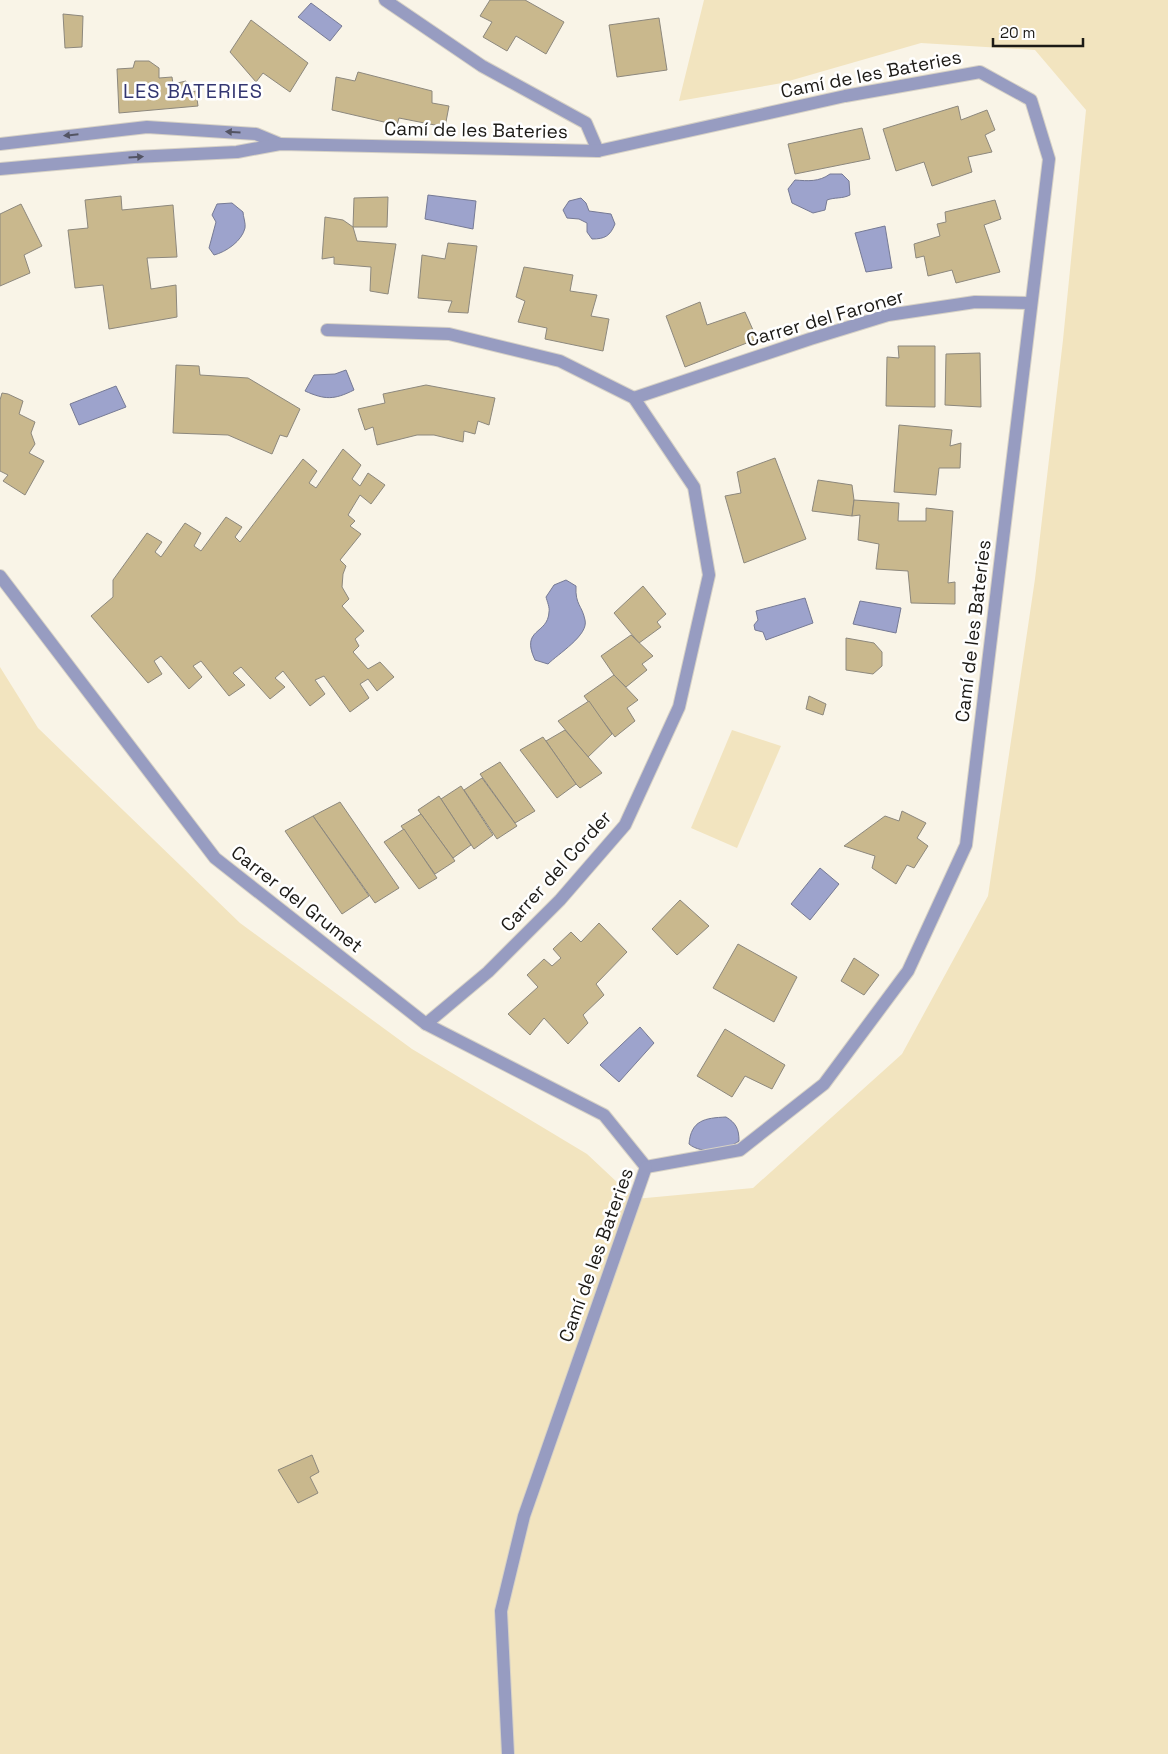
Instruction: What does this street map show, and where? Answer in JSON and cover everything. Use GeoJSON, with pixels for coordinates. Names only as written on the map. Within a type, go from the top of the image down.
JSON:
{"type":"FeatureCollection","features":[{"type":"Feature","properties":{"kind":"street"},"geometry":{"type":"LineString","coordinates":[[384,0],[482,66],[586,123],[598,151]]}},
{"type":"Feature","properties":{"kind":"street","name":"Camí de les Bateries"},"geometry":{"type":"LineString","coordinates":[[0,168],[134,157],[238,152],[280,144],[598,151],[845,96],[980,72],[1031,100],[1049,159],[966,845],[908,971],[824,1084],[740,1150],[646,1167],[524,1516],[501,1611],[508,1754]]}},
{"type":"Feature","properties":{"kind":"street","name":"Camí de les Bateries"},"geometry":{"type":"LineString","coordinates":[[0,144],[147,127],[256,134],[280,144]]}},
{"type":"Feature","properties":{"kind":"street","name":"Carrer del Faroner"},"geometry":{"type":"LineString","coordinates":[[634,398],[888,315],[976,302],[1031,303]]}},
{"type":"Feature","properties":{"kind":"street","name":"Carrer del Corder"},"geometry":{"type":"LineString","coordinates":[[326,330],[449,334],[560,361],[634,398],[694,487],[709,575],[679,707],[625,825],[560,900],[488,972],[426,1024]]}},
{"type":"Feature","properties":{"kind":"street","name":"Carrer del Grumet"},"geometry":{"type":"LineString","coordinates":[[0,576],[215,858],[426,1024],[604,1115],[646,1167]]}},
{"type":"Feature","properties":{"kind":"shaded area"},"geometry":{"type":"Polygon","coordinates":[[[704,0],[1168,0],[1168,1754],[0,1754],[0,667],[38,728],[240,923],[412,1049],[587,1154],[635,1199],[753,1188],[902,1054],[988,896],[1035,579],[1063,340],[1086,110],[1035,50],[921,43],[782,83],[679,101],[704,0]]]}},
{"type":"Feature","properties":{"kind":"shaded area"},"geometry":{"type":"Polygon","coordinates":[[[732,730],[781,746],[737,848],[691,828],[732,730]]]}},
{"type":"Feature","properties":{"kind":"water"},"geometry":{"type":"Polygon","coordinates":[[[311,3],[342,26],[330,41],[298,17],[311,3]]]}},
{"type":"Feature","properties":{"kind":"water"},"geometry":{"type":"Polygon","coordinates":[[[830,174],[842,174],[849,181],[850,195],[827,200],[825,210],[813,213],[792,203],[788,189],[795,180],[818,180],[830,174]]]}},
{"type":"Feature","properties":{"kind":"water"},"geometry":{"type":"Polygon","coordinates":[[[428,195],[476,201],[473,229],[425,219],[428,195]]]}},
{"type":"Feature","properties":{"kind":"water"},"geometry":{"type":"Polygon","coordinates":[[[581,198],[586,203],[589,211],[611,214],[615,224],[606,236],[592,239],[587,232],[587,223],[579,219],[567,218],[563,210],[569,201],[581,198]]]}},
{"type":"Feature","properties":{"kind":"water"},"geometry":{"type":"Polygon","coordinates":[[[232,203],[243,212],[245,228],[241,237],[233,245],[214,255],[209,248],[216,222],[212,215],[217,204],[232,203]]]}},
{"type":"Feature","properties":{"kind":"water"},"geometry":{"type":"Polygon","coordinates":[[[885,226],[892,268],[866,272],[855,233],[885,226]]]}},
{"type":"Feature","properties":{"kind":"water"},"geometry":{"type":"Polygon","coordinates":[[[346,370],[354,390],[341,396],[330,398],[305,391],[314,375],[335,374],[346,370]]]}},
{"type":"Feature","properties":{"kind":"water"},"geometry":{"type":"Polygon","coordinates":[[[116,386],[126,407],[79,425],[70,404],[116,386]]]}},
{"type":"Feature","properties":{"kind":"water"},"geometry":{"type":"Polygon","coordinates":[[[566,580],[576,586],[585,626],[578,638],[548,664],[535,660],[531,650],[531,642],[547,619],[549,609],[546,597],[554,585],[566,580]]]}},
{"type":"Feature","properties":{"kind":"water"},"geometry":{"type":"Polygon","coordinates":[[[805,598],[813,623],[766,640],[763,632],[755,630],[754,625],[758,620],[756,611],[805,598]]]}},
{"type":"Feature","properties":{"kind":"water"},"geometry":{"type":"Polygon","coordinates":[[[860,601],[901,608],[896,633],[853,624],[860,601]]]}},
{"type":"Feature","properties":{"kind":"water"},"geometry":{"type":"Polygon","coordinates":[[[820,868],[839,884],[810,920],[791,904],[820,868]]]}},
{"type":"Feature","properties":{"kind":"water"},"geometry":{"type":"Polygon","coordinates":[[[640,1027],[654,1043],[619,1082],[600,1065],[640,1027]]]}},
{"type":"Feature","properties":{"kind":"water"},"geometry":{"type":"Polygon","coordinates":[[[726,1117],[736,1127],[739,1141],[728,1147],[714,1150],[701,1149],[689,1144],[693,1130],[700,1122],[712,1118],[726,1117]]]}},
{"type":"Feature","properties":{"kind":"building"},"geometry":{"type":"Polygon","coordinates":[[[490,0],[525,0],[564,22],[546,54],[516,36],[507,51],[483,37],[492,22],[480,16],[490,0]]]}},
{"type":"Feature","properties":{"kind":"building"},"geometry":{"type":"Polygon","coordinates":[[[63,14],[83,16],[82,47],[65,48],[63,14]]]}},
{"type":"Feature","properties":{"kind":"building"},"geometry":{"type":"Polygon","coordinates":[[[659,18],[667,70],[617,77],[609,25],[659,18]]]}},
{"type":"Feature","properties":{"kind":"building"},"geometry":{"type":"Polygon","coordinates":[[[251,20],[308,63],[290,92],[263,73],[256,82],[230,52],[251,20]]]}},
{"type":"Feature","properties":{"kind":"building"},"geometry":{"type":"Polygon","coordinates":[[[135,61],[149,61],[159,68],[159,78],[172,77],[173,84],[186,81],[187,93],[196,91],[198,106],[119,113],[117,69],[133,68],[135,61]]]}},
{"type":"Feature","properties":{"kind":"building"},"geometry":{"type":"Polygon","coordinates":[[[358,72],[432,91],[432,103],[449,106],[445,127],[399,118],[397,125],[332,110],[336,77],[355,81],[358,72]]]}},
{"type":"Feature","properties":{"kind":"building"},"geometry":{"type":"Polygon","coordinates":[[[958,106],[961,120],[987,110],[995,130],[985,135],[992,152],[968,157],[972,172],[932,186],[924,162],[896,171],[883,129],[958,106]]]}},
{"type":"Feature","properties":{"kind":"building"},"geometry":{"type":"Polygon","coordinates":[[[862,128],[870,159],[795,174],[788,144],[862,128]]]}},
{"type":"Feature","properties":{"kind":"building"},"geometry":{"type":"Polygon","coordinates":[[[121,196],[122,210],[173,205],[177,257],[147,258],[151,289],[176,285],[177,317],[109,329],[103,285],[75,288],[68,230],[88,228],[85,200],[121,196]]]}},
{"type":"Feature","properties":{"kind":"building"},"geometry":{"type":"Polygon","coordinates":[[[388,197],[387,227],[353,227],[354,198],[388,197]]]}},
{"type":"Feature","properties":{"kind":"building"},"geometry":{"type":"Polygon","coordinates":[[[995,200],[1001,219],[984,225],[1000,272],[956,283],[952,270],[928,276],[924,256],[916,258],[914,244],[940,236],[937,224],[946,222],[945,212],[995,200]]]}},
{"type":"Feature","properties":{"kind":"building"},"geometry":{"type":"Polygon","coordinates":[[[21,204],[42,246],[24,255],[30,273],[0,286],[0,214],[21,204]]]}},
{"type":"Feature","properties":{"kind":"building"},"geometry":{"type":"Polygon","coordinates":[[[325,217],[343,220],[353,227],[357,241],[396,244],[388,294],[370,291],[371,267],[334,264],[334,257],[322,259],[325,217]]]}},
{"type":"Feature","properties":{"kind":"building"},"geometry":{"type":"Polygon","coordinates":[[[448,243],[477,246],[468,313],[448,312],[452,301],[418,298],[422,255],[445,259],[448,243]]]}},
{"type":"Feature","properties":{"kind":"building"},"geometry":{"type":"Polygon","coordinates":[[[524,267],[573,275],[570,291],[597,295],[591,316],[609,319],[603,351],[545,339],[547,328],[518,322],[525,301],[516,297],[524,267]]]}},
{"type":"Feature","properties":{"kind":"building"},"geometry":{"type":"Polygon","coordinates":[[[700,302],[707,325],[745,312],[757,339],[685,367],[666,316],[700,302]]]}},
{"type":"Feature","properties":{"kind":"building"},"geometry":{"type":"Polygon","coordinates":[[[898,346],[935,346],[935,407],[886,406],[887,357],[899,358],[898,346]]]}},
{"type":"Feature","properties":{"kind":"building"},"geometry":{"type":"Polygon","coordinates":[[[980,353],[981,407],[945,405],[946,354],[980,353]]]}},
{"type":"Feature","properties":{"kind":"building"},"geometry":{"type":"Polygon","coordinates":[[[176,365],[199,366],[200,375],[248,378],[300,409],[287,437],[280,435],[272,454],[228,435],[173,433],[176,365]]]}},
{"type":"Feature","properties":{"kind":"building"},"geometry":{"type":"Polygon","coordinates":[[[426,385],[495,398],[489,425],[478,421],[475,434],[464,431],[463,442],[434,435],[417,435],[377,445],[373,427],[365,430],[358,409],[385,403],[383,394],[426,385]]]}},
{"type":"Feature","properties":{"kind":"building"},"geometry":{"type":"Polygon","coordinates":[[[2,393],[23,401],[19,414],[35,422],[31,433],[35,444],[29,453],[44,461],[25,495],[3,481],[8,475],[0,471],[0,400],[2,393]]]}},
{"type":"Feature","properties":{"kind":"building"},"geometry":{"type":"Polygon","coordinates":[[[899,425],[952,430],[950,446],[961,443],[960,468],[939,468],[936,495],[894,492],[899,425]]]}},
{"type":"Feature","properties":{"kind":"building"},"geometry":{"type":"Polygon","coordinates":[[[343,449],[361,465],[352,479],[360,486],[368,473],[385,485],[371,504],[360,495],[348,515],[355,521],[350,526],[361,534],[340,560],[346,566],[342,587],[349,599],[342,606],[364,631],[355,639],[359,646],[353,652],[368,669],[380,662],[394,677],[377,691],[368,679],[360,684],[369,698],[350,712],[324,676],[315,680],[325,694],[310,706],[283,671],[275,678],[285,687],[270,699],[241,667],[233,673],[245,685],[229,696],[201,661],[193,666],[202,677],[189,689],[161,656],[154,661],[162,674],[148,683],[91,616],[113,597],[113,580],[147,533],[162,542],[155,552],[161,557],[185,523],[201,533],[194,546],[201,551],[226,517],[242,527],[235,537],[240,542],[303,459],[317,471],[309,483],[316,488],[343,449]]]}},
{"type":"Feature","properties":{"kind":"building"},"geometry":{"type":"Polygon","coordinates":[[[775,458],[806,539],[744,563],[725,496],[741,493],[737,472],[775,458]]]}},
{"type":"Feature","properties":{"kind":"building"},"geometry":{"type":"Polygon","coordinates":[[[818,480],[852,485],[854,500],[852,516],[812,511],[818,480]]]}},
{"type":"Feature","properties":{"kind":"building"},"geometry":{"type":"Polygon","coordinates":[[[854,500],[899,503],[898,521],[926,521],[926,508],[953,511],[948,583],[955,582],[955,604],[911,603],[908,571],[876,569],[879,544],[858,540],[860,515],[852,516],[854,500]]]}},
{"type":"Feature","properties":{"kind":"building"},"geometry":{"type":"Polygon","coordinates":[[[643,586],[666,614],[657,622],[661,627],[639,643],[614,613],[643,586]]]}},
{"type":"Feature","properties":{"kind":"building"},"geometry":{"type":"Polygon","coordinates":[[[631,635],[653,656],[642,664],[647,670],[626,687],[614,675],[601,656],[631,635]]]}},
{"type":"Feature","properties":{"kind":"building"},"geometry":{"type":"Polygon","coordinates":[[[846,638],[874,643],[882,652],[882,666],[873,674],[846,670],[846,638]]]}},
{"type":"Feature","properties":{"kind":"building"},"geometry":{"type":"Polygon","coordinates":[[[614,675],[638,700],[627,708],[635,721],[615,737],[584,696],[614,675]]]}},
{"type":"Feature","properties":{"kind":"building"},"geometry":{"type":"Polygon","coordinates":[[[809,696],[826,704],[823,715],[806,709],[809,696]]]}},
{"type":"Feature","properties":{"kind":"building"},"geometry":{"type":"Polygon","coordinates":[[[589,701],[612,734],[588,757],[558,721],[589,701]]]}},
{"type":"Feature","properties":{"kind":"building"},"geometry":{"type":"Polygon","coordinates":[[[565,730],[602,773],[580,788],[546,741],[565,730]]]}},
{"type":"Feature","properties":{"kind":"building"},"geometry":{"type":"Polygon","coordinates":[[[543,737],[576,784],[557,798],[520,750],[543,737]]]}},
{"type":"Feature","properties":{"kind":"building"},"geometry":{"type":"Polygon","coordinates":[[[500,762],[535,811],[515,823],[480,774],[500,762]]]}},
{"type":"Feature","properties":{"kind":"building"},"geometry":{"type":"Polygon","coordinates":[[[482,778],[517,826],[497,839],[464,790],[482,778]]]}},
{"type":"Feature","properties":{"kind":"building"},"geometry":{"type":"Polygon","coordinates":[[[461,786],[493,835],[474,849],[441,799],[461,786]]]}},
{"type":"Feature","properties":{"kind":"building"},"geometry":{"type":"Polygon","coordinates":[[[439,796],[471,845],[453,858],[418,810],[439,796]]]}},
{"type":"Feature","properties":{"kind":"building"},"geometry":{"type":"Polygon","coordinates":[[[340,802],[399,888],[375,903],[313,816],[340,802]]]}},
{"type":"Feature","properties":{"kind":"building"},"geometry":{"type":"Polygon","coordinates":[[[902,811],[926,823],[917,838],[928,846],[914,868],[907,865],[896,884],[872,868],[875,856],[844,846],[885,816],[899,821],[902,811]]]}},
{"type":"Feature","properties":{"kind":"building"},"geometry":{"type":"Polygon","coordinates":[[[421,814],[455,861],[435,874],[401,826],[421,814]]]}},
{"type":"Feature","properties":{"kind":"building"},"geometry":{"type":"Polygon","coordinates":[[[313,816],[369,896],[342,914],[285,831],[313,816]]]}},
{"type":"Feature","properties":{"kind":"building"},"geometry":{"type":"Polygon","coordinates":[[[404,829],[437,878],[419,889],[384,842],[404,829]]]}},
{"type":"Feature","properties":{"kind":"building"},"geometry":{"type":"Polygon","coordinates":[[[680,900],[709,926],[677,955],[652,929],[680,900]]]}},
{"type":"Feature","properties":{"kind":"building"},"geometry":{"type":"Polygon","coordinates":[[[599,923],[627,952],[596,984],[604,995],[583,1015],[588,1023],[568,1044],[544,1018],[530,1035],[508,1014],[538,987],[527,975],[544,959],[552,966],[561,958],[553,949],[571,932],[581,942],[599,923]]]}},
{"type":"Feature","properties":{"kind":"building"},"geometry":{"type":"Polygon","coordinates":[[[738,944],[797,977],[774,1022],[713,988],[738,944]]]}},
{"type":"Feature","properties":{"kind":"building"},"geometry":{"type":"Polygon","coordinates":[[[854,958],[879,975],[864,995],[841,981],[854,958]]]}},
{"type":"Feature","properties":{"kind":"building"},"geometry":{"type":"Polygon","coordinates":[[[725,1029],[785,1065],[772,1089],[745,1076],[732,1097],[697,1076],[725,1029]]]}},
{"type":"Feature","properties":{"kind":"building"},"geometry":{"type":"Polygon","coordinates":[[[312,1455],[319,1472],[310,1477],[318,1493],[298,1503],[278,1470],[312,1455]]]}},
{"type":"Feature","properties":{"kind":"district","name":"LES BATERIES"},"geometry":{"type":"Point","coordinates":[193,91]}}]}
